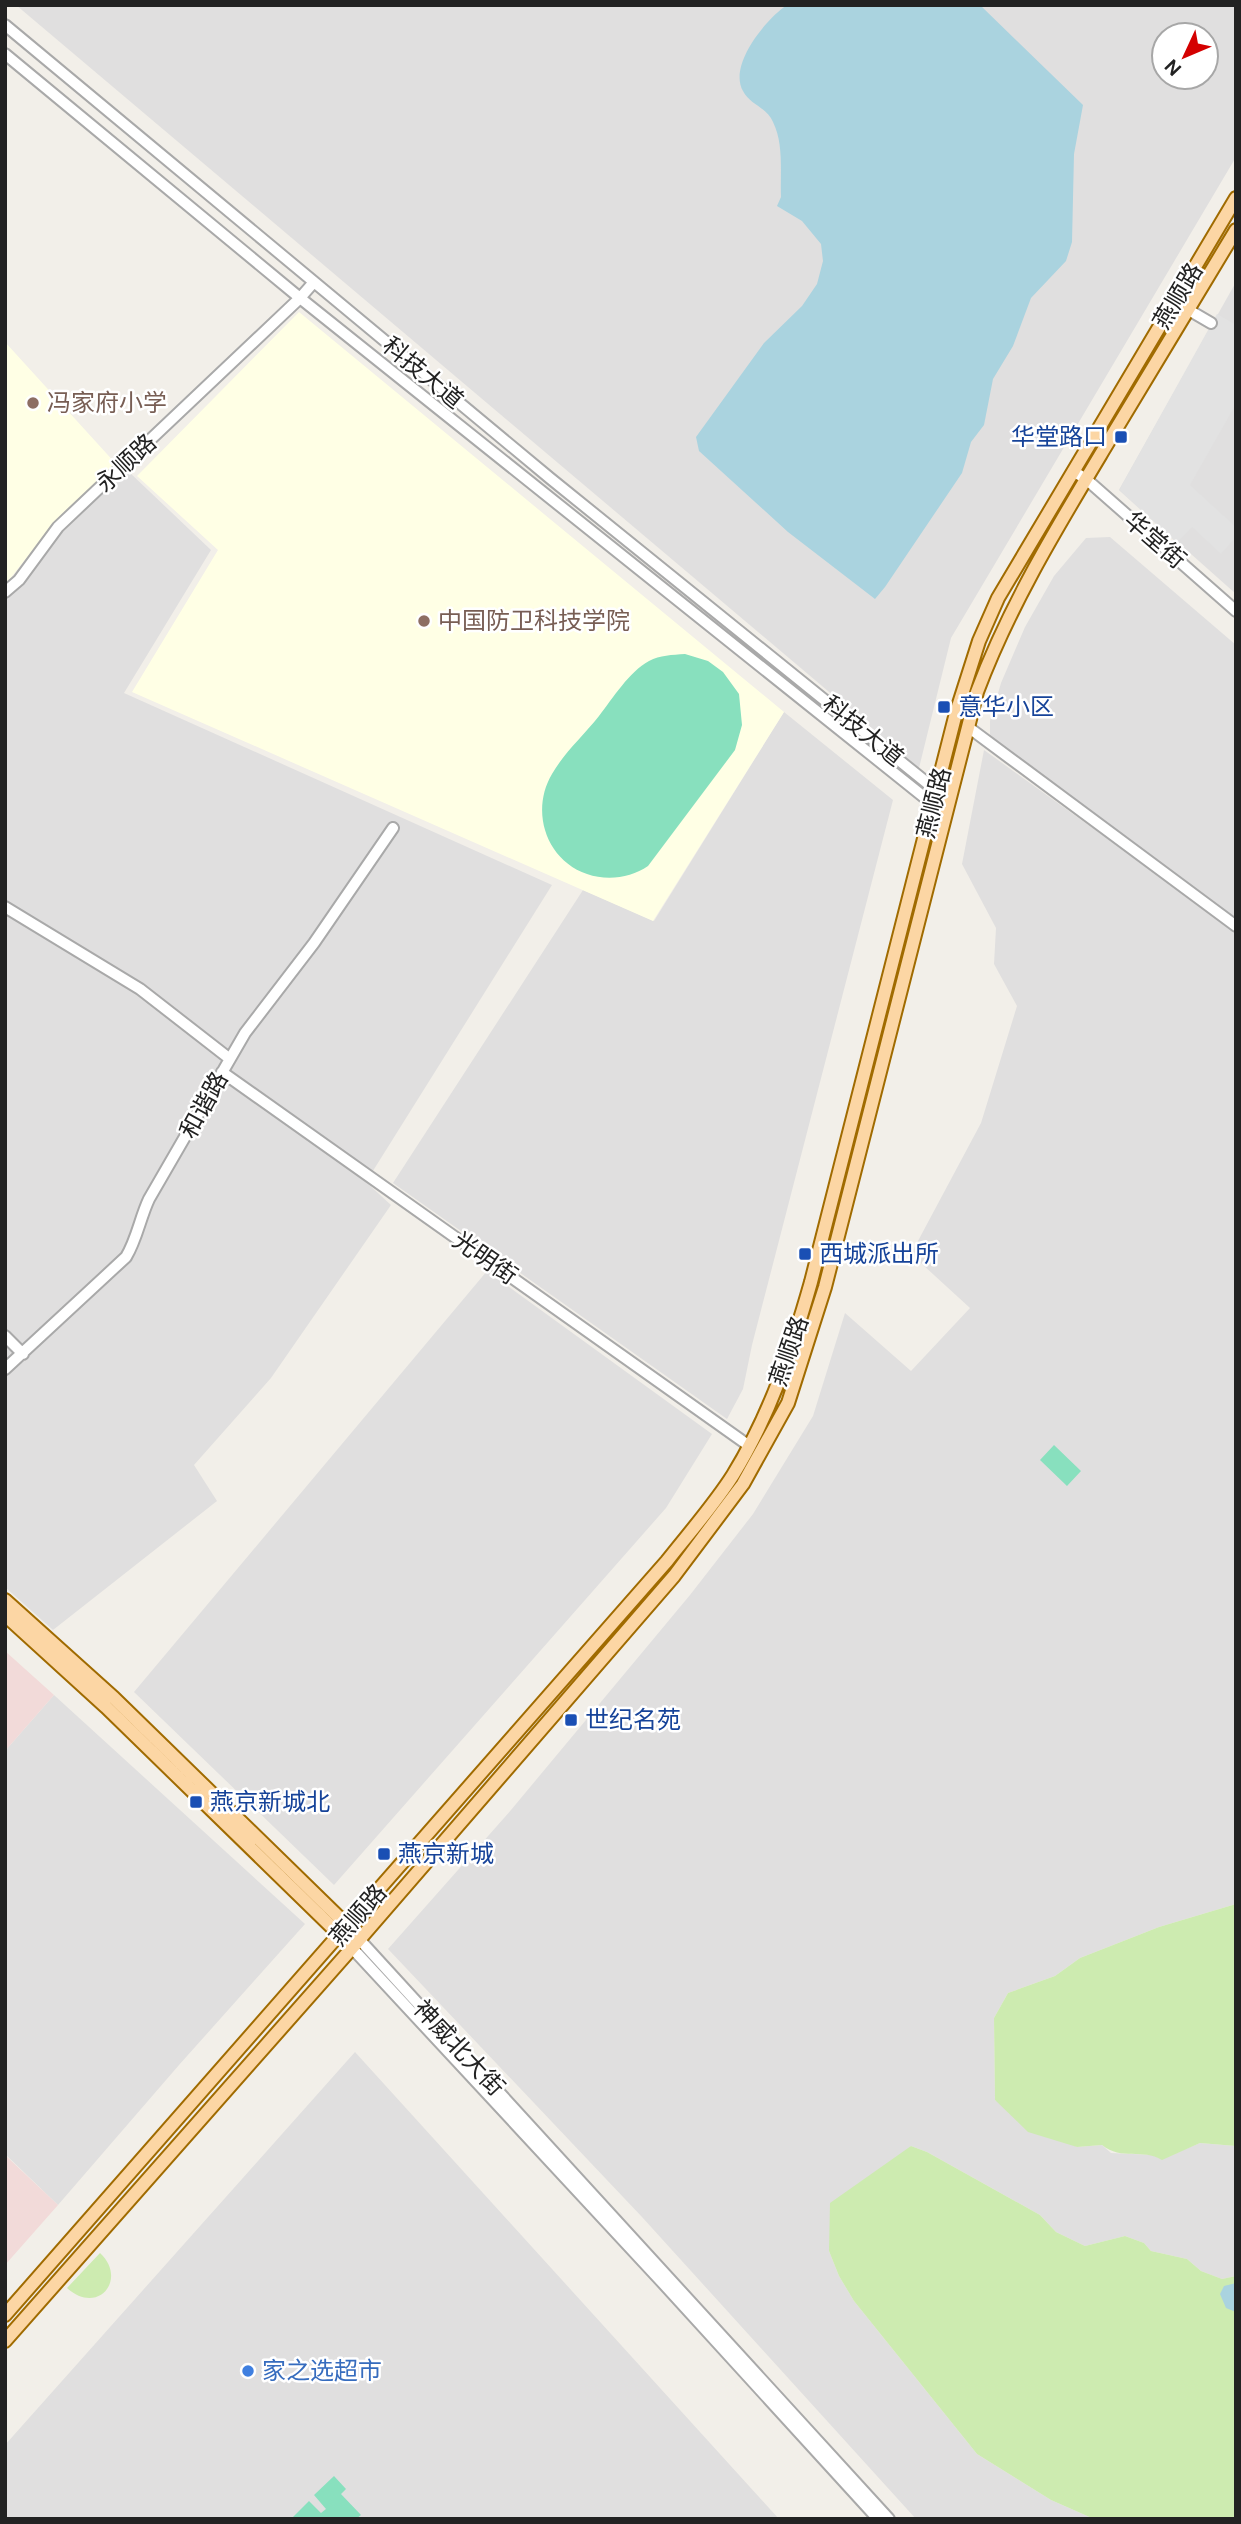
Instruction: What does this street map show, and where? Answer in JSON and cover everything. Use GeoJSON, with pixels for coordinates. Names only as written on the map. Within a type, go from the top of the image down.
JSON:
{"type":"FeatureCollection","features":[{"type":"Feature","properties":{"kind":"main road","name":"燕顺路"},"geometry":{"type":"LineString","coordinates":[[5,2315],[345,1931],[667,1561],[733,1475],[774,1396],[811,1282],[956,713],[979,641],[999,598],[1236,198]]}},
{"type":"Feature","properties":{"kind":"main road","name":"燕顺路"},"geometry":{"type":"LineString","coordinates":[[5,2340],[356,1943],[674,1576],[743,1483],[788,1403],[825,1287],[977,692],[1014,605],[1086,479],[1236,230]]}},
{"type":"Feature","properties":{"kind":"main road"},"geometry":{"type":"LineString","coordinates":[[934,806],[948,804]]}},
{"type":"Feature","properties":{"kind":"main road","name":"神威北大街"},"geometry":{"type":"LineString","coordinates":[[5,1600],[114,1698],[356,1943]]}},
{"type":"Feature","properties":{"kind":"main road","name":"神威北大街"},"geometry":{"type":"LineString","coordinates":[[5,1615],[345,1931]]}},
{"type":"Feature","properties":{"kind":"street","name":"科技大道"},"geometry":{"type":"LineString","coordinates":[[5,25],[551,479],[937,791],[948,804]]}},
{"type":"Feature","properties":{"kind":"street","name":"科技大道"},"geometry":{"type":"LineString","coordinates":[[5,54],[300,298],[934,806]]}},
{"type":"Feature","properties":{"kind":"street","name":"永顺路"},"geometry":{"type":"LineString","coordinates":[[5,592],[19,580],[58,527],[314,282]]}},
{"type":"Feature","properties":{"kind":"street"},"geometry":{"type":"LineString","coordinates":[[1175,302],[1211,323]]}},
{"type":"Feature","properties":{"kind":"street","name":"华堂街"},"geometry":{"type":"LineString","coordinates":[[1073,471],[1086,479],[1236,611]]}},
{"type":"Feature","properties":{"kind":"street"},"geometry":{"type":"LineString","coordinates":[[968,727],[1236,926]]}},
{"type":"Feature","properties":{"kind":"street","name":"和谐路"},"geometry":{"type":"LineString","coordinates":[[5,1369],[126,1256],[149,1199],[245,1034],[314,943],[393,828]]}},
{"type":"Feature","properties":{"kind":"street"},"geometry":{"type":"LineString","coordinates":[[5,907],[140,989],[230,1059]]}},
{"type":"Feature","properties":{"kind":"street","name":"光明街"},"geometry":{"type":"LineString","coordinates":[[222,1072],[748,1445]]}},
{"type":"Feature","properties":{"kind":"street"},"geometry":{"type":"LineString","coordinates":[[5,1336],[23,1353]]}},
{"type":"Feature","properties":{"kind":"street","name":"神威北大街"},"geometry":{"type":"LineString","coordinates":[[356,1943],[878,2519]]}},
{"type":"Feature","properties":{"kind":"street","name":"神威北大街"},"geometry":{"type":"LineString","coordinates":[[356,1943],[889,2519]]}},
{"type":"Feature","properties":{"kind":"shaded area"},"geometry":{"type":"Polygon","coordinates":[[[16,5],[1236,5],[1236,157],[951,638],[919,768],[16,5]]]}},
{"type":"Feature","properties":{"kind":"shaded area"},"geometry":{"type":"Polygon","coordinates":[[[1236,282],[1236,594],[1119,490],[1236,282]]]}},
{"type":"Feature","properties":{"kind":"shaded area","name":"中国防卫科技学院"},"geometry":{"type":"Polygon","coordinates":[[[299,312],[784,712],[653,921],[132,692],[218,550],[137,476],[299,312]]]}},
{"type":"Feature","properties":{"kind":"shaded area"},"geometry":{"type":"Polygon","coordinates":[[[1217,314],[1236,325],[1236,404],[1190,485],[1236,527],[1236,537],[1221,554],[1192,527],[1177,543],[1119,490],[1217,314]]]}},
{"type":"Feature","properties":{"kind":"shaded area","name":"冯家府小学"},"geometry":{"type":"Polygon","coordinates":[[[5,342],[117,465],[54,523],[5,585],[5,342]]]}},
{"type":"Feature","properties":{"kind":"shaded area"},"geometry":{"type":"Polygon","coordinates":[[[128,471],[211,550],[124,693],[552,885],[366,1182],[391,1205],[271,1378],[194,1465],[217,1501],[53,1630],[5,1587],[5,595],[62,531],[128,471]]]}},
{"type":"Feature","properties":{"kind":"shaded area"},"geometry":{"type":"Polygon","coordinates":[[[1110,537],[1236,645],[1236,924],[990,741],[990,721],[1001,683],[1025,627],[1054,576],[1086,538],[1110,537]]]}},
{"type":"Feature","properties":{"kind":"shaded area"},"geometry":{"type":"Polygon","coordinates":[[[784,712],[893,800],[752,1345],[743,1389],[727,1419],[393,1183],[583,890],[654,921],[784,712]]]}},
{"type":"Feature","properties":{"kind":"shaded area"},"geometry":{"type":"Polygon","coordinates":[[[984,750],[1236,931],[1236,1904],[1159,1927],[1080,1958],[1055,1976],[1008,1993],[994,2018],[995,2100],[1077,2147],[1102,2145],[1111,2153],[1155,2155],[1162,2159],[1200,2143],[1236,2146],[1236,2276],[1222,2279],[1201,2271],[1187,2259],[1151,2251],[1144,2243],[1125,2236],[1085,2246],[1056,2232],[1040,2215],[927,2152],[911,2146],[829,2251],[839,2276],[854,2301],[977,2454],[1051,2500],[1094,2519],[916,2519],[642,2217],[388,1949],[511,1810],[690,1595],[753,1514],[813,1416],[845,1313],[911,1371],[970,1308],[911,1254],[981,1123],[1017,1006],[994,964],[996,928],[962,864],[984,750]]]}},
{"type":"Feature","properties":{"kind":"shaded area","name":"燕京新城"},"geometry":{"type":"Polygon","coordinates":[[[487,1271],[712,1434],[666,1508],[334,1885],[134,1692],[487,1271]]]}},
{"type":"Feature","properties":{"kind":"shaded area"},"geometry":{"type":"Polygon","coordinates":[[[5,1651],[54,1695],[5,1751],[5,1651]]]}},
{"type":"Feature","properties":{"kind":"shaded area"},"geometry":{"type":"Polygon","coordinates":[[[54,1695],[305,1924],[58,2205],[5,2154],[5,1751],[54,1695]]]}},
{"type":"Feature","properties":{"kind":"shaded area"},"geometry":{"type":"Polygon","coordinates":[[[355,2052],[779,2519],[5,2519],[5,2445],[355,2052]]]}},
{"type":"Feature","properties":{"kind":"shaded area"},"geometry":{"type":"Polygon","coordinates":[[[5,2155],[58,2205],[5,2265],[5,2155]]]}},
{"type":"Feature","properties":{"kind":"green space"},"geometry":{"type":"Polygon","coordinates":[[[685,654],[708,661],[723,672],[739,694],[742,725],[735,750],[648,866],[627,876],[611,878],[587,874],[561,858],[546,833],[542,803],[552,774],[568,751],[635,672],[657,658],[685,654]]]}},
{"type":"Feature","properties":{"kind":"green space"},"geometry":{"type":"Polygon","coordinates":[[[1054,1445],[1081,1471],[1067,1486],[1040,1460],[1054,1445]]]}},
{"type":"Feature","properties":{"kind":"green space"},"geometry":{"type":"Polygon","coordinates":[[[1236,1904],[1236,2146],[1200,2143],[1162,2160],[1147,2155],[1124,2154],[1102,2145],[1077,2147],[1028,2132],[995,2100],[994,2018],[1008,1993],[1055,1976],[1080,1958],[1159,1927],[1236,1904]]]}},
{"type":"Feature","properties":{"kind":"green space"},"geometry":{"type":"Polygon","coordinates":[[[911,2146],[927,2152],[1040,2215],[1056,2232],[1085,2246],[1125,2236],[1144,2243],[1151,2251],[1187,2259],[1201,2271],[1222,2279],[1236,2276],[1236,2519],[1094,2519],[1051,2500],[977,2454],[854,2301],[839,2276],[829,2251],[830,2203],[911,2146]]]}},
{"type":"Feature","properties":{"kind":"green space"},"geometry":{"type":"Polygon","coordinates":[[[100,2253],[108,2263],[111,2273],[106,2291],[89,2298],[78,2296],[67,2288],[100,2253]]]}},
{"type":"Feature","properties":{"kind":"green space"},"geometry":{"type":"Polygon","coordinates":[[[334,2476],[346,2489],[341,2494],[361,2515],[356,2519],[291,2519],[309,2501],[321,2513],[326,2509],[314,2495],[334,2476]]]}},
{"type":"Feature","properties":{"kind":"water"},"geometry":{"type":"Polygon","coordinates":[[[787,5],[980,5],[1083,105],[1074,154],[1072,242],[1066,261],[1031,298],[1013,346],[993,379],[984,425],[971,442],[962,473],[875,599],[788,532],[699,451],[696,437],[764,343],[802,306],[817,284],[823,261],[821,244],[802,221],[777,206],[781,197],[781,169],[776,131],[767,113],[746,96],[740,80],[741,69],[751,44],[769,21],[787,5]]]}},
{"type":"Feature","properties":{"kind":"water"},"geometry":{"type":"Polygon","coordinates":[[[1236,2283],[1236,2312],[1226,2308],[1220,2294],[1224,2286],[1236,2283]]]}},
{"type":"Feature","properties":{"kind":"place","name":"冯家府小学"},"geometry":{"type":"Point","coordinates":[33,403]}},
{"type":"Feature","properties":{"kind":"place","name":"华堂路口"},"geometry":{"type":"Point","coordinates":[1121,437]}},
{"type":"Feature","properties":{"kind":"place","name":"中国防卫科技学院"},"geometry":{"type":"Point","coordinates":[424,621]}},
{"type":"Feature","properties":{"kind":"place","name":"意华小区"},"geometry":{"type":"Point","coordinates":[944,707]}},
{"type":"Feature","properties":{"kind":"place","name":"西城派出所"},"geometry":{"type":"Point","coordinates":[805,1254]}},
{"type":"Feature","properties":{"kind":"place","name":"世纪名苑"},"geometry":{"type":"Point","coordinates":[571,1720]}},
{"type":"Feature","properties":{"kind":"place","name":"燕京新城北"},"geometry":{"type":"Point","coordinates":[196,1802]}},
{"type":"Feature","properties":{"kind":"place","name":"燕京新城"},"geometry":{"type":"Point","coordinates":[384,1854]}},
{"type":"Feature","properties":{"kind":"place","name":"家之选超市"},"geometry":{"type":"Point","coordinates":[248,2371]}}]}
